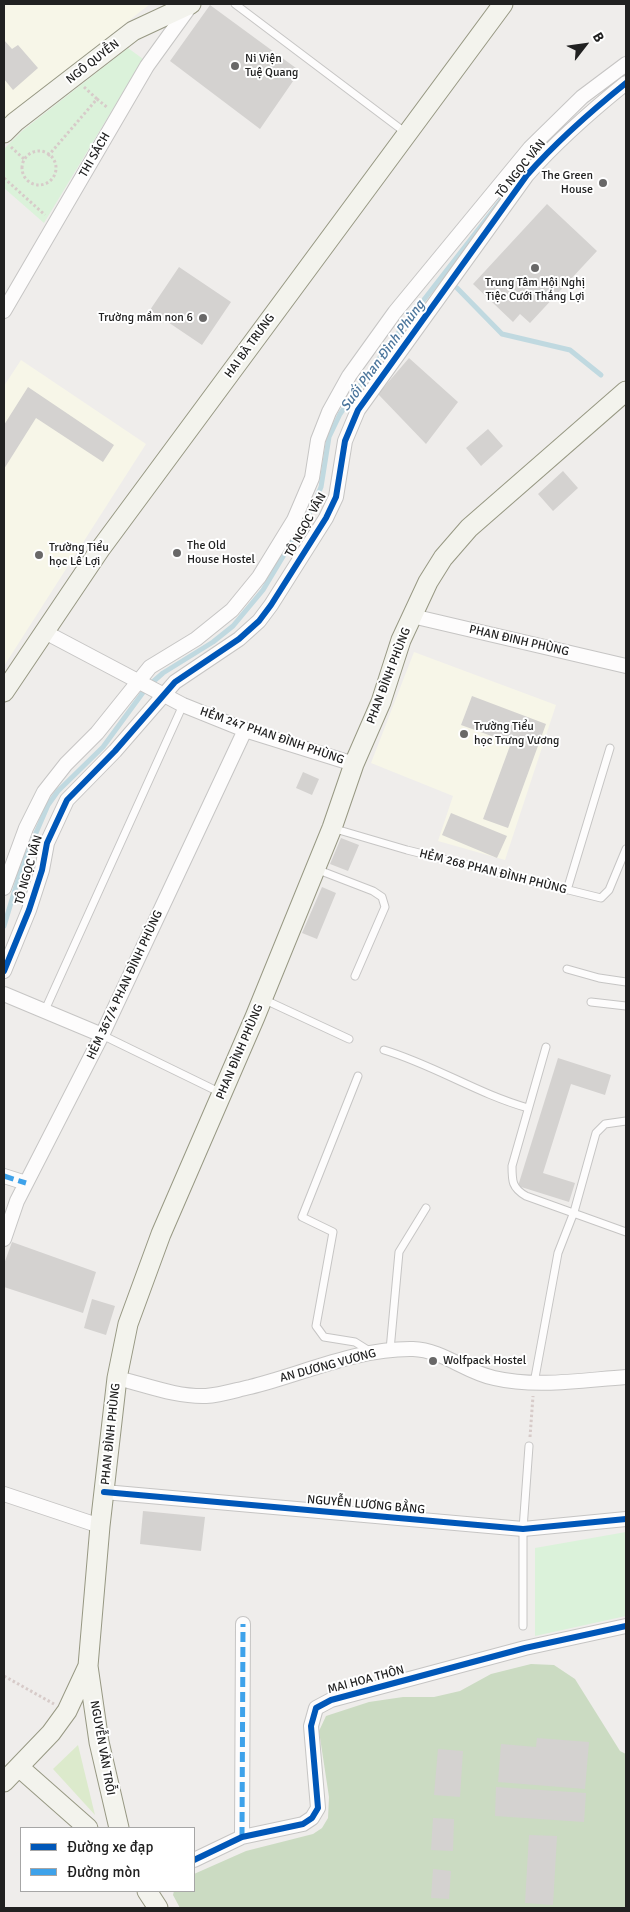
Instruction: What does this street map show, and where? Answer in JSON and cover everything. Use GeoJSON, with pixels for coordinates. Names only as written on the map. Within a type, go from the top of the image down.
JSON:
{"type":"FeatureCollection","features":[{"type":"Feature","properties":{"kind":"main road","name":"NGÔ QUYỀN"},"geometry":{"type":"LineString","coordinates":[[4,133],[15,122],[133,31],[192,4]]}},
{"type":"Feature","properties":{"kind":"main road","name":"HAI BÀ TRƯNG"},"geometry":{"type":"LineString","coordinates":[[4,692],[101,548],[503,4]]}},
{"type":"Feature","properties":{"kind":"main road","name":"PHAN ĐÌNH PHÙNG"},"geometry":{"type":"LineString","coordinates":[[9,1776],[51,1733],[67,1711],[88,1666],[100,1526],[117,1378],[128,1324],[138,1291],[198,1146],[263,999],[332,828],[354,764],[381,702],[401,640],[428,582],[443,558],[470,528],[624,397]]}},
{"type":"Feature","properties":{"kind":"main road","name":"NGUYỄN VĂN TRỖI"},"geometry":{"type":"LineString","coordinates":[[88,1666],[99,1742],[119,1827]]}},
{"type":"Feature","properties":{"kind":"main road"},"geometry":{"type":"LineString","coordinates":[[9,1776],[86,1827]]}},
{"type":"Feature","properties":{"kind":"main road"},"geometry":{"type":"LineString","coordinates":[[148,1892],[158,1908]]}},
{"type":"Feature","properties":{"kind":"street","name":"THI SÁCH"},"geometry":{"type":"LineString","coordinates":[[4,311],[147,66],[192,4]]}},
{"type":"Feature","properties":{"kind":"street","name":"TÔ NGỌC VÂN"},"geometry":{"type":"LineString","coordinates":[[4,888],[26,828],[44,792],[97,733],[150,667],[196,639],[232,610],[259,577],[294,520],[312,478],[318,440],[329,412],[349,376],[389,320],[530,148],[582,97],[626,64]]}},
{"type":"Feature","properties":{"kind":"street","name":"TÔ NGỌC VÂN"},"geometry":{"type":"LineString","coordinates":[[4,971],[29,910],[42,870],[47,843],[67,800],[115,751],[161,694],[179,678],[239,639],[259,621],[321,526],[336,497],[346,441],[358,410],[527,175],[551,148],[586,115],[626,83]]}},
{"type":"Feature","properties":{"kind":"street","name":"PHAN ĐINH PHÙNG"},"geometry":{"type":"LineString","coordinates":[[412,616],[626,666]]}},
{"type":"Feature","properties":{"kind":"street","name":"HẺM 247 PHAN ĐÌNH PHÙNG"},"geometry":{"type":"LineString","coordinates":[[44,631],[183,705],[245,730],[354,764]]}},
{"type":"Feature","properties":{"kind":"street","name":"HẺM 367/4 PHAN ĐÌNH PHÙNG"},"geometry":{"type":"LineString","coordinates":[[4,1239],[16,1201],[102,1035],[245,730]]}},
{"type":"Feature","properties":{"kind":"street"},"geometry":{"type":"LineString","coordinates":[[4,994],[102,1035]]}},
{"type":"Feature","properties":{"kind":"street"},"geometry":{"type":"LineString","coordinates":[[4,1176],[26,1183]]}},
{"type":"Feature","properties":{"kind":"street","name":"AN DƯƠNG VƯƠNG"},"geometry":{"type":"LineString","coordinates":[[117,1378],[188,1395],[208,1396],[262,1384],[330,1363],[390,1350],[414,1349],[438,1353],[492,1378],[534,1383],[626,1377]]}},
{"type":"Feature","properties":{"kind":"street","name":"NGUYỄN LƯƠNG BẰNG"},"geometry":{"type":"LineString","coordinates":[[104,1492],[523,1529],[588,1525],[626,1519]]}},
{"type":"Feature","properties":{"kind":"street"},"geometry":{"type":"LineString","coordinates":[[4,1494],[100,1526]]}},
{"type":"Feature","properties":{"kind":"street"},"geometry":{"type":"LineString","coordinates":[[242,1837],[243,1624]]}},
{"type":"Feature","properties":{"kind":"street","name":"MAI HOA THÔN"},"geometry":{"type":"LineString","coordinates":[[195,1860],[242,1837],[303,1824],[312,1818],[318,1808],[311,1726],[316,1708],[331,1700],[525,1648],[626,1626]]}},
{"type":"Feature","properties":{"kind":"lane"},"geometry":{"type":"LineString","coordinates":[[235,4],[406,134]]}},
{"type":"Feature","properties":{"kind":"lane"},"geometry":{"type":"LineString","coordinates":[[45,1010],[183,705]]}},
{"type":"Feature","properties":{"kind":"lane"},"geometry":{"type":"LineString","coordinates":[[566,890],[610,748]]}},
{"type":"Feature","properties":{"kind":"lane","name":"HẺM 268 PHAN ĐÌNH PHÙNG"},"geometry":{"type":"LineString","coordinates":[[332,828],[407,850],[601,898],[609,890],[626,849]]}},
{"type":"Feature","properties":{"kind":"lane"},"geometry":{"type":"LineString","coordinates":[[315,868],[373,891],[382,897],[385,907],[355,976]]}},
{"type":"Feature","properties":{"kind":"lane"},"geometry":{"type":"LineString","coordinates":[[567,969],[599,978],[626,982]]}},
{"type":"Feature","properties":{"kind":"lane"},"geometry":{"type":"LineString","coordinates":[[263,999],[349,1039]]}},
{"type":"Feature","properties":{"kind":"lane"},"geometry":{"type":"LineString","coordinates":[[591,1002],[626,1006]]}},
{"type":"Feature","properties":{"kind":"lane"},"geometry":{"type":"LineString","coordinates":[[102,1035],[222,1094]]}},
{"type":"Feature","properties":{"kind":"lane"},"geometry":{"type":"LineString","coordinates":[[546,1046],[512,1166],[512,1181],[515,1190],[526,1196],[574,1212],[616,1230],[626,1232]]}},
{"type":"Feature","properties":{"kind":"lane"},"geometry":{"type":"LineString","coordinates":[[384,1050],[411,1058],[501,1100],[528,1108]]}},
{"type":"Feature","properties":{"kind":"lane"},"geometry":{"type":"LineString","coordinates":[[358,1076],[302,1217],[333,1232],[316,1326],[324,1337],[356,1342],[373,1354]]}},
{"type":"Feature","properties":{"kind":"lane"},"geometry":{"type":"LineString","coordinates":[[534,1383],[558,1253],[574,1212],[596,1133],[605,1124],[626,1121]]}},
{"type":"Feature","properties":{"kind":"lane"},"geometry":{"type":"LineString","coordinates":[[390,1350],[399,1252],[426,1208]]}},
{"type":"Feature","properties":{"kind":"lane"},"geometry":{"type":"LineString","coordinates":[[523,1626],[523,1529],[529,1446]]}},
{"type":"Feature","properties":{"kind":"path"},"geometry":{"type":"LineString","coordinates":[[48,156],[96,99],[117,117]]}},
{"type":"Feature","properties":{"kind":"path"},"geometry":{"type":"LineString","coordinates":[[4,140],[24,158]]}},
{"type":"Feature","properties":{"kind":"path"},"geometry":{"type":"LineString","coordinates":[[32,152],[44,152],[48,156],[53,160],[57,170],[51,181],[40,186],[28,183],[22,172],[24,158],[32,152]]}},
{"type":"Feature","properties":{"kind":"path"},"geometry":{"type":"LineString","coordinates":[[4,178],[55,224]]}},
{"type":"Feature","properties":{"kind":"path"},"geometry":{"type":"LineString","coordinates":[[529,1446],[534,1383]]}},
{"type":"Feature","properties":{"kind":"path"},"geometry":{"type":"LineString","coordinates":[[4,1676],[67,1711]]}},
{"type":"Feature","properties":{"kind":"shaded area"},"geometry":{"type":"Polygon","coordinates":[[[4,4],[150,4],[5,118],[4,4]]]}},
{"type":"Feature","properties":{"kind":"shaded area","name":"Trường Tiểu học Lê Lợi"},"geometry":{"type":"Polygon","coordinates":[[[21,360],[146,444],[4,666],[4,386],[21,360]]]}},
{"type":"Feature","properties":{"kind":"shaded area","name":"Trường Tiểu học Trưng Vương"},"geometry":{"type":"Polygon","coordinates":[[[414,652],[556,705],[505,860],[438,841],[453,796],[371,763],[414,652]]]}},
{"type":"Feature","properties":{"kind":"green space"},"geometry":{"type":"Polygon","coordinates":[[[128,48],[143,59],[44,223],[4,188],[4,149],[22,131],[128,48]]]}},
{"type":"Feature","properties":{"kind":"green space"},"geometry":{"type":"Polygon","coordinates":[[[626,1532],[626,1616],[535,1636],[535,1548],[626,1532]]]}},
{"type":"Feature","properties":{"kind":"green space"},"geometry":{"type":"Polygon","coordinates":[[[531,1664],[554,1665],[575,1679],[620,1751],[626,1754],[626,1908],[180,1908],[173,1895],[174,1892],[195,1892],[195,1874],[246,1851],[313,1834],[322,1828],[328,1818],[329,1797],[319,1731],[326,1716],[369,1702],[403,1697],[434,1697],[460,1691],[491,1674],[531,1664]]]}},
{"type":"Feature","properties":{"kind":"green space"},"geometry":{"type":"Polygon","coordinates":[[[78,1745],[95,1815],[53,1769],[78,1745]]]}},
{"type":"Feature","properties":{"kind":"building","name":"Ni Viện Tuệ Quang"},"geometry":{"type":"Polygon","coordinates":[[[210,5],[300,71],[260,129],[170,61],[210,5]]]}},
{"type":"Feature","properties":{"kind":"building"},"geometry":{"type":"Polygon","coordinates":[[[4,40],[12,49],[18,45],[38,68],[13,90],[4,79],[4,40]]]}},
{"type":"Feature","properties":{"kind":"building","name":"Trung Tâm Hội Nghị Tiệc Cưới Thắng Lợi"},"geometry":{"type":"Polygon","coordinates":[[[547,204],[597,251],[530,323],[520,314],[513,322],[473,284],[547,204]]]}},
{"type":"Feature","properties":{"kind":"building"},"geometry":{"type":"Polygon","coordinates":[[[179,267],[231,302],[202,345],[150,310],[179,267]]]}},
{"type":"Feature","properties":{"kind":"building"},"geometry":{"type":"Polygon","coordinates":[[[409,358],[458,402],[426,444],[378,394],[409,358]]]}},
{"type":"Feature","properties":{"kind":"building"},"geometry":{"type":"Polygon","coordinates":[[[28,387],[114,445],[103,462],[36,418],[4,469],[4,425],[28,387]]]}},
{"type":"Feature","properties":{"kind":"building"},"geometry":{"type":"Polygon","coordinates":[[[488,429],[503,446],[481,466],[466,448],[488,429]]]}},
{"type":"Feature","properties":{"kind":"building"},"geometry":{"type":"Polygon","coordinates":[[[563,471],[578,488],[553,511],[538,494],[563,471]]]}},
{"type":"Feature","properties":{"kind":"building"},"geometry":{"type":"Polygon","coordinates":[[[472,696],[546,724],[508,828],[483,819],[511,743],[461,725],[472,696]]]}},
{"type":"Feature","properties":{"kind":"building"},"geometry":{"type":"Polygon","coordinates":[[[303,772],[319,779],[312,795],[296,788],[303,772]]]}},
{"type":"Feature","properties":{"kind":"building"},"geometry":{"type":"Polygon","coordinates":[[[451,813],[507,836],[497,858],[442,835],[451,813]]]}},
{"type":"Feature","properties":{"kind":"building"},"geometry":{"type":"Polygon","coordinates":[[[341,838],[359,845],[348,871],[330,864],[341,838]]]}},
{"type":"Feature","properties":{"kind":"building"},"geometry":{"type":"Polygon","coordinates":[[[322,887],[336,893],[317,939],[302,933],[322,887]]]}},
{"type":"Feature","properties":{"kind":"building"},"geometry":{"type":"Polygon","coordinates":[[[558,1058],[611,1075],[605,1095],[571,1084],[543,1173],[575,1183],[569,1202],[518,1186],[558,1058]]]}},
{"type":"Feature","properties":{"kind":"building"},"geometry":{"type":"Polygon","coordinates":[[[12,1242],[96,1272],[83,1313],[4,1287],[4,1264],[12,1242]]]}},
{"type":"Feature","properties":{"kind":"building"},"geometry":{"type":"Polygon","coordinates":[[[92,1299],[115,1306],[106,1335],[84,1328],[92,1299]]]}},
{"type":"Feature","properties":{"kind":"building"},"geometry":{"type":"Polygon","coordinates":[[[143,1511],[205,1517],[201,1551],[140,1544],[143,1511]]]}},
{"type":"Feature","properties":{"kind":"building"},"geometry":{"type":"Polygon","coordinates":[[[537,1738],[589,1742],[585,1789],[498,1782],[501,1744],[536,1747],[537,1738]]]}},
{"type":"Feature","properties":{"kind":"building"},"geometry":{"type":"Polygon","coordinates":[[[438,1749],[463,1751],[460,1797],[434,1795],[438,1749]]]}},
{"type":"Feature","properties":{"kind":"building"},"geometry":{"type":"Polygon","coordinates":[[[496,1787],[586,1793],[584,1822],[495,1816],[496,1787]]]}},
{"type":"Feature","properties":{"kind":"building"},"geometry":{"type":"Polygon","coordinates":[[[433,1818],[454,1819],[453,1851],[431,1850],[433,1818]]]}},
{"type":"Feature","properties":{"kind":"building"},"geometry":{"type":"Polygon","coordinates":[[[529,1835],[557,1836],[553,1905],[525,1903],[529,1835]]]}},
{"type":"Feature","properties":{"kind":"building"},"geometry":{"type":"Polygon","coordinates":[[[433,1869],[451,1871],[449,1899],[431,1898],[433,1869]]]}},
{"type":"Feature","properties":{"kind":"waterway","name":"Suối Phan Đình Phùng"},"geometry":{"type":"LineString","coordinates":[[4,926],[23,863],[48,805],[58,791],[103,747],[147,687],[163,673],[213,642],[233,626],[263,590],[312,508],[321,487],[329,437],[340,414],[388,346],[502,199]]}},
{"type":"Feature","properties":{"kind":"waterway"},"geometry":{"type":"LineString","coordinates":[[457,288],[502,334],[570,350],[601,375]]}},
{"type":"Feature","properties":{"kind":"marked path"},"geometry":{"type":"LineString","coordinates":[[4,1176],[26,1183]]}},
{"type":"Feature","properties":{"kind":"marked path"},"geometry":{"type":"LineString","coordinates":[[242,1837],[243,1624]]}},
{"type":"Feature","properties":{"kind":"cycle path"},"geometry":{"type":"LineString","coordinates":[[4,971],[29,910],[42,870],[47,843],[67,800],[115,751],[175,682],[239,639],[259,621],[326,518],[336,497],[345,441],[358,410],[527,175],[574,127],[626,83]]}},
{"type":"Feature","properties":{"kind":"cycle path"},"geometry":{"type":"LineString","coordinates":[[104,1492],[523,1529],[626,1519]]}},
{"type":"Feature","properties":{"kind":"cycle path"},"geometry":{"type":"LineString","coordinates":[[195,1860],[242,1837],[303,1824],[312,1818],[318,1808],[311,1726],[316,1708],[331,1700],[525,1648],[626,1626]]}},
{"type":"Feature","properties":{"kind":"place","name":"Ni Viện Tuệ Quang"},"geometry":{"type":"Point","coordinates":[235,66]}},
{"type":"Feature","properties":{"kind":"place","name":"The Green House"},"geometry":{"type":"Point","coordinates":[603,183]}},
{"type":"Feature","properties":{"kind":"place","name":"Trung Tâm Hội Nghị Tiệc Cưới Thắng Lợi"},"geometry":{"type":"Point","coordinates":[535,268]}},
{"type":"Feature","properties":{"kind":"place","name":"Trường mầm non 6"},"geometry":{"type":"Point","coordinates":[203,318]}},
{"type":"Feature","properties":{"kind":"place","name":"The Old House Hostel"},"geometry":{"type":"Point","coordinates":[177,553]}},
{"type":"Feature","properties":{"kind":"place","name":"Trường Tiểu học Lê Lợi"},"geometry":{"type":"Point","coordinates":[39,555]}},
{"type":"Feature","properties":{"kind":"place","name":"Trường Tiểu học Trưng Vương"},"geometry":{"type":"Point","coordinates":[464,734]}},
{"type":"Feature","properties":{"kind":"place","name":"Wolfpack Hostel"},"geometry":{"type":"Point","coordinates":[433,1361]}}]}
